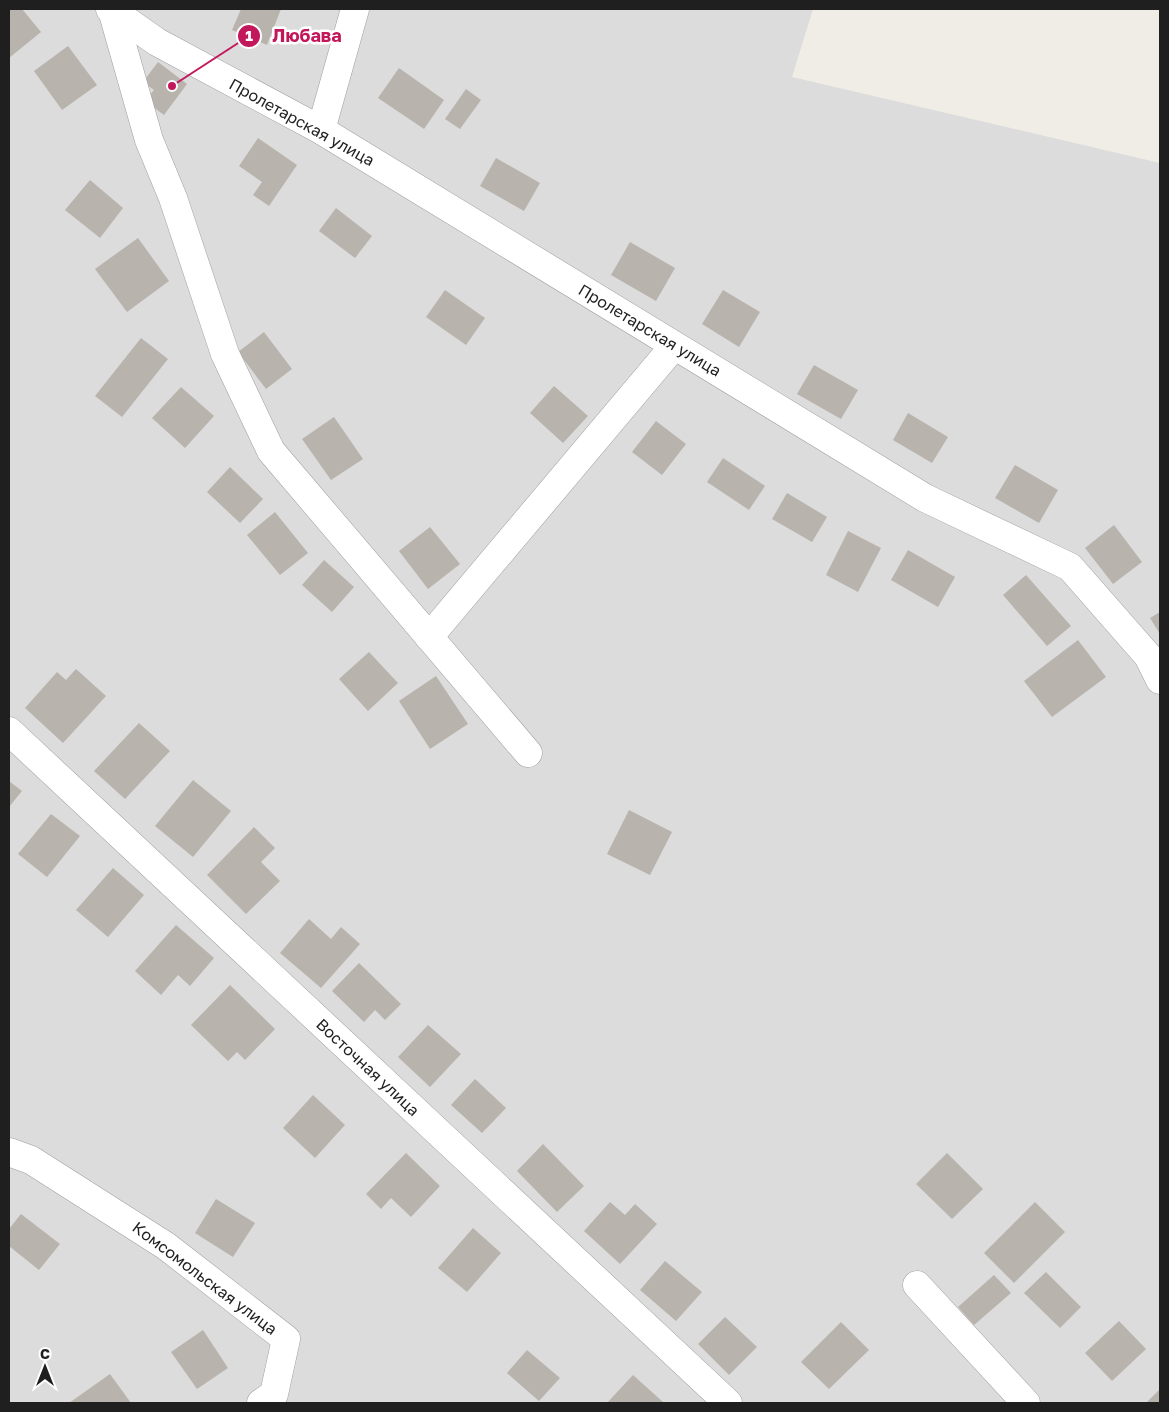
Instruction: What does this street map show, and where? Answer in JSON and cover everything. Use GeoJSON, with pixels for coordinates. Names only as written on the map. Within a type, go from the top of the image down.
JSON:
{"type":"FeatureCollection","features":[{"type":"Feature","properties":{"kind":"street"},"geometry":{"type":"LineString","coordinates":[[111,9],[148,140],[173,198],[225,354],[271,451],[528,753]]}},
{"type":"Feature","properties":{"kind":"street","name":"Пролетарская улица"},"geometry":{"type":"LineString","coordinates":[[111,9],[157,42],[321,130],[925,498],[1070,567],[1148,656],[1160,680]]}},
{"type":"Feature","properties":{"kind":"street"},"geometry":{"type":"LineString","coordinates":[[321,130],[355,9]]}},
{"type":"Feature","properties":{"kind":"street"},"geometry":{"type":"LineString","coordinates":[[429,637],[674,346]]}},
{"type":"Feature","properties":{"kind":"street","name":"Восточная улица"},"geometry":{"type":"LineString","coordinates":[[9,731],[728,1403]]}},
{"type":"Feature","properties":{"kind":"street","name":"Комсомольская улица"},"geometry":{"type":"LineString","coordinates":[[9,1152],[30,1160],[166,1246],[286,1339],[274,1394],[261,1403]]}},
{"type":"Feature","properties":{"kind":"street"},"geometry":{"type":"LineString","coordinates":[[917,1285],[1026,1403]]}},
{"type":"Feature","properties":{"kind":"shaded area"},"geometry":{"type":"Polygon","coordinates":[[[9,9],[813,9],[792,77],[1160,163],[1160,1403],[9,1403],[9,9]]]}},
{"type":"Feature","properties":{"kind":"building"},"geometry":{"type":"Polygon","coordinates":[[[9,9],[22,9],[41,32],[9,58],[9,9]]]}},
{"type":"Feature","properties":{"kind":"building"},"geometry":{"type":"Polygon","coordinates":[[[241,9],[281,9],[267,45],[232,30],[241,9]]]}},
{"type":"Feature","properties":{"kind":"building"},"geometry":{"type":"Polygon","coordinates":[[[68,46],[97,85],[62,110],[34,71],[68,46]]]}},
{"type":"Feature","properties":{"kind":"building"},"geometry":{"type":"Polygon","coordinates":[[[158,62],[187,84],[164,115],[145,101],[154,90],[143,82],[158,62]]]}},
{"type":"Feature","properties":{"kind":"building"},"geometry":{"type":"Polygon","coordinates":[[[399,68],[444,100],[424,129],[378,98],[399,68]]]}},
{"type":"Feature","properties":{"kind":"building"},"geometry":{"type":"Polygon","coordinates":[[[466,89],[481,100],[460,129],[445,119],[466,89]]]}},
{"type":"Feature","properties":{"kind":"building"},"geometry":{"type":"Polygon","coordinates":[[[258,138],[297,165],[269,206],[253,195],[262,182],[239,166],[258,138]]]}},
{"type":"Feature","properties":{"kind":"building"},"geometry":{"type":"Polygon","coordinates":[[[496,158],[540,183],[524,211],[480,186],[496,158]]]}},
{"type":"Feature","properties":{"kind":"building"},"geometry":{"type":"Polygon","coordinates":[[[90,180],[123,208],[100,238],[65,210],[90,180]]]}},
{"type":"Feature","properties":{"kind":"building"},"geometry":{"type":"Polygon","coordinates":[[[336,208],[372,236],[355,258],[319,231],[336,208]]]}},
{"type":"Feature","properties":{"kind":"building"},"geometry":{"type":"Polygon","coordinates":[[[138,238],[169,281],[127,312],[95,269],[138,238]]]}},
{"type":"Feature","properties":{"kind":"building"},"geometry":{"type":"Polygon","coordinates":[[[630,242],[675,268],[656,301],[611,275],[630,242]]]}},
{"type":"Feature","properties":{"kind":"building"},"geometry":{"type":"Polygon","coordinates":[[[445,290],[485,318],[466,345],[426,317],[445,290]]]}},
{"type":"Feature","properties":{"kind":"building"},"geometry":{"type":"Polygon","coordinates":[[[723,290],[760,312],[739,347],[702,324],[723,290]]]}},
{"type":"Feature","properties":{"kind":"building"},"geometry":{"type":"Polygon","coordinates":[[[264,332],[292,369],[266,389],[238,352],[264,332]]]}},
{"type":"Feature","properties":{"kind":"building"},"geometry":{"type":"Polygon","coordinates":[[[141,338],[168,359],[122,417],[95,396],[141,338]]]}},
{"type":"Feature","properties":{"kind":"building"},"geometry":{"type":"Polygon","coordinates":[[[814,365],[858,390],[841,419],[797,394],[814,365]]]}},
{"type":"Feature","properties":{"kind":"building"},"geometry":{"type":"Polygon","coordinates":[[[554,386],[588,416],[563,443],[530,413],[554,386]]]}},
{"type":"Feature","properties":{"kind":"building"},"geometry":{"type":"Polygon","coordinates":[[[181,387],[214,416],[185,448],[152,418],[181,387]]]}},
{"type":"Feature","properties":{"kind":"building"},"geometry":{"type":"Polygon","coordinates":[[[908,413],[948,437],[932,463],[893,440],[908,413]]]}},
{"type":"Feature","properties":{"kind":"building"},"geometry":{"type":"Polygon","coordinates":[[[334,417],[363,459],[331,480],[302,439],[334,417]]]}},
{"type":"Feature","properties":{"kind":"building"},"geometry":{"type":"Polygon","coordinates":[[[656,421],[686,444],[662,475],[632,452],[656,421]]]}},
{"type":"Feature","properties":{"kind":"building"},"geometry":{"type":"Polygon","coordinates":[[[723,458],[765,486],[749,510],[707,482],[723,458]]]}},
{"type":"Feature","properties":{"kind":"building"},"geometry":{"type":"Polygon","coordinates":[[[1015,465],[1058,490],[1039,523],[995,498],[1015,465]]]}},
{"type":"Feature","properties":{"kind":"building"},"geometry":{"type":"Polygon","coordinates":[[[230,467],[263,499],[240,523],[207,492],[230,467]]]}},
{"type":"Feature","properties":{"kind":"building"},"geometry":{"type":"Polygon","coordinates":[[[787,493],[827,517],[812,542],[772,519],[787,493]]]}},
{"type":"Feature","properties":{"kind":"building"},"geometry":{"type":"Polygon","coordinates":[[[275,512],[308,553],[280,575],[247,535],[275,512]]]}},
{"type":"Feature","properties":{"kind":"building"},"geometry":{"type":"Polygon","coordinates":[[[1114,525],[1142,562],[1113,584],[1085,548],[1114,525]]]}},
{"type":"Feature","properties":{"kind":"building"},"geometry":{"type":"Polygon","coordinates":[[[430,527],[460,564],[428,589],[399,551],[430,527]]]}},
{"type":"Feature","properties":{"kind":"building"},"geometry":{"type":"Polygon","coordinates":[[[848,531],[881,548],[858,592],[826,575],[848,531]]]}},
{"type":"Feature","properties":{"kind":"building"},"geometry":{"type":"Polygon","coordinates":[[[908,550],[955,577],[938,607],[891,580],[908,550]]]}},
{"type":"Feature","properties":{"kind":"building"},"geometry":{"type":"Polygon","coordinates":[[[324,560],[354,587],[332,612],[302,585],[324,560]]]}},
{"type":"Feature","properties":{"kind":"building"},"geometry":{"type":"Polygon","coordinates":[[[1026,575],[1071,626],[1047,646],[1003,595],[1026,575]]]}},
{"type":"Feature","properties":{"kind":"building"},"geometry":{"type":"Polygon","coordinates":[[[1160,612],[1160,634],[1150,618],[1160,612]]]}},
{"type":"Feature","properties":{"kind":"building"},"geometry":{"type":"Polygon","coordinates":[[[1078,640],[1106,677],[1052,717],[1024,681],[1078,640]]]}},
{"type":"Feature","properties":{"kind":"building"},"geometry":{"type":"Polygon","coordinates":[[[369,652],[398,683],[368,711],[339,679],[369,652]]]}},
{"type":"Feature","properties":{"kind":"building"},"geometry":{"type":"Polygon","coordinates":[[[76,669],[106,696],[63,743],[25,708],[57,672],[66,680],[76,669]]]}},
{"type":"Feature","properties":{"kind":"building"},"geometry":{"type":"Polygon","coordinates":[[[436,676],[468,724],[430,749],[399,701],[436,676]]]}},
{"type":"Feature","properties":{"kind":"building"},"geometry":{"type":"Polygon","coordinates":[[[139,723],[170,751],[125,799],[94,771],[139,723]]]}},
{"type":"Feature","properties":{"kind":"building"},"geometry":{"type":"Polygon","coordinates":[[[193,780],[231,811],[193,857],[155,826],[193,780]]]}},
{"type":"Feature","properties":{"kind":"building"},"geometry":{"type":"Polygon","coordinates":[[[9,781],[22,791],[9,807],[9,781]]]}},
{"type":"Feature","properties":{"kind":"building"},"geometry":{"type":"Polygon","coordinates":[[[629,810],[672,832],[650,875],[607,854],[629,810]]]}},
{"type":"Feature","properties":{"kind":"building"},"geometry":{"type":"Polygon","coordinates":[[[51,814],[80,836],[47,877],[18,854],[51,814]]]}},
{"type":"Feature","properties":{"kind":"building"},"geometry":{"type":"Polygon","coordinates":[[[254,827],[275,848],[261,862],[280,881],[246,914],[207,875],[254,827]]]}},
{"type":"Feature","properties":{"kind":"building"},"geometry":{"type":"Polygon","coordinates":[[[113,868],[144,895],[108,937],[76,910],[113,868]]]}},
{"type":"Feature","properties":{"kind":"building"},"geometry":{"type":"Polygon","coordinates":[[[309,919],[331,939],[341,927],[360,944],[321,988],[280,953],[309,919]]]}},
{"type":"Feature","properties":{"kind":"building"},"geometry":{"type":"Polygon","coordinates":[[[176,925],[214,958],[190,986],[178,975],[161,995],[135,971],[176,925]]]}},
{"type":"Feature","properties":{"kind":"building"},"geometry":{"type":"Polygon","coordinates":[[[359,963],[401,1004],[385,1020],[375,1010],[364,1022],[332,991],[359,963]]]}},
{"type":"Feature","properties":{"kind":"building"},"geometry":{"type":"Polygon","coordinates":[[[230,985],[275,1029],[245,1060],[237,1052],[228,1061],[191,1025],[230,985]]]}},
{"type":"Feature","properties":{"kind":"building"},"geometry":{"type":"Polygon","coordinates":[[[428,1025],[461,1054],[430,1087],[398,1057],[428,1025]]]}},
{"type":"Feature","properties":{"kind":"building"},"geometry":{"type":"Polygon","coordinates":[[[475,1079],[506,1108],[482,1133],[451,1105],[475,1079]]]}},
{"type":"Feature","properties":{"kind":"building"},"geometry":{"type":"Polygon","coordinates":[[[313,1095],[345,1125],[315,1158],[283,1128],[313,1095]]]}},
{"type":"Feature","properties":{"kind":"building"},"geometry":{"type":"Polygon","coordinates":[[[543,1144],[584,1186],[557,1212],[517,1171],[543,1144]]]}},
{"type":"Feature","properties":{"kind":"building"},"geometry":{"type":"Polygon","coordinates":[[[406,1153],[440,1186],[411,1217],[391,1198],[381,1209],[366,1194],[406,1153]]]}},
{"type":"Feature","properties":{"kind":"building"},"geometry":{"type":"Polygon","coordinates":[[[947,1153],[983,1189],[952,1219],[916,1184],[947,1153]]]}},
{"type":"Feature","properties":{"kind":"building"},"geometry":{"type":"Polygon","coordinates":[[[216,1199],[255,1223],[233,1257],[195,1233],[216,1199]]]}},
{"type":"Feature","properties":{"kind":"building"},"geometry":{"type":"Polygon","coordinates":[[[610,1202],[625,1215],[635,1204],[657,1224],[620,1264],[584,1231],[610,1202]]]}},
{"type":"Feature","properties":{"kind":"building"},"geometry":{"type":"Polygon","coordinates":[[[1035,1202],[1065,1232],[1014,1283],[984,1253],[1035,1202]]]}},
{"type":"Feature","properties":{"kind":"building"},"geometry":{"type":"Polygon","coordinates":[[[21,1214],[60,1244],[39,1270],[9,1246],[9,1229],[21,1214]]]}},
{"type":"Feature","properties":{"kind":"building"},"geometry":{"type":"Polygon","coordinates":[[[473,1228],[501,1253],[467,1292],[438,1268],[473,1228]]]}},
{"type":"Feature","properties":{"kind":"building"},"geometry":{"type":"Polygon","coordinates":[[[665,1261],[702,1292],[676,1321],[640,1290],[665,1261]]]}},
{"type":"Feature","properties":{"kind":"building"},"geometry":{"type":"Polygon","coordinates":[[[1046,1272],[1081,1307],[1060,1328],[1024,1293],[1046,1272]]]}},
{"type":"Feature","properties":{"kind":"building"},"geometry":{"type":"Polygon","coordinates":[[[994,1275],[1011,1293],[974,1325],[958,1307],[994,1275]]]}},
{"type":"Feature","properties":{"kind":"building"},"geometry":{"type":"Polygon","coordinates":[[[725,1317],[757,1347],[729,1375],[698,1344],[725,1317]]]}},
{"type":"Feature","properties":{"kind":"building"},"geometry":{"type":"Polygon","coordinates":[[[1119,1321],[1146,1349],[1112,1381],[1085,1353],[1119,1321]]]}},
{"type":"Feature","properties":{"kind":"building"},"geometry":{"type":"Polygon","coordinates":[[[841,1322],[869,1350],[829,1389],[801,1362],[841,1322]]]}},
{"type":"Feature","properties":{"kind":"building"},"geometry":{"type":"Polygon","coordinates":[[[203,1330],[228,1368],[197,1389],[171,1352],[203,1330]]]}},
{"type":"Feature","properties":{"kind":"building"},"geometry":{"type":"Polygon","coordinates":[[[527,1350],[560,1378],[539,1401],[507,1373],[527,1350]]]}},
{"type":"Feature","properties":{"kind":"building"},"geometry":{"type":"Polygon","coordinates":[[[110,1374],[131,1403],[69,1403],[110,1374]]]}},
{"type":"Feature","properties":{"kind":"building"},"geometry":{"type":"Polygon","coordinates":[[[633,1375],[663,1402],[607,1403],[633,1375]]]}},
{"type":"Feature","properties":{"kind":"building"},"geometry":{"type":"Polygon","coordinates":[[[1160,1389],[1160,1403],[1146,1403],[1160,1389]]]}},
{"type":"Feature","properties":{"kind":"place","name":"Любава"},"geometry":{"type":"Point","coordinates":[172,86]}}]}
